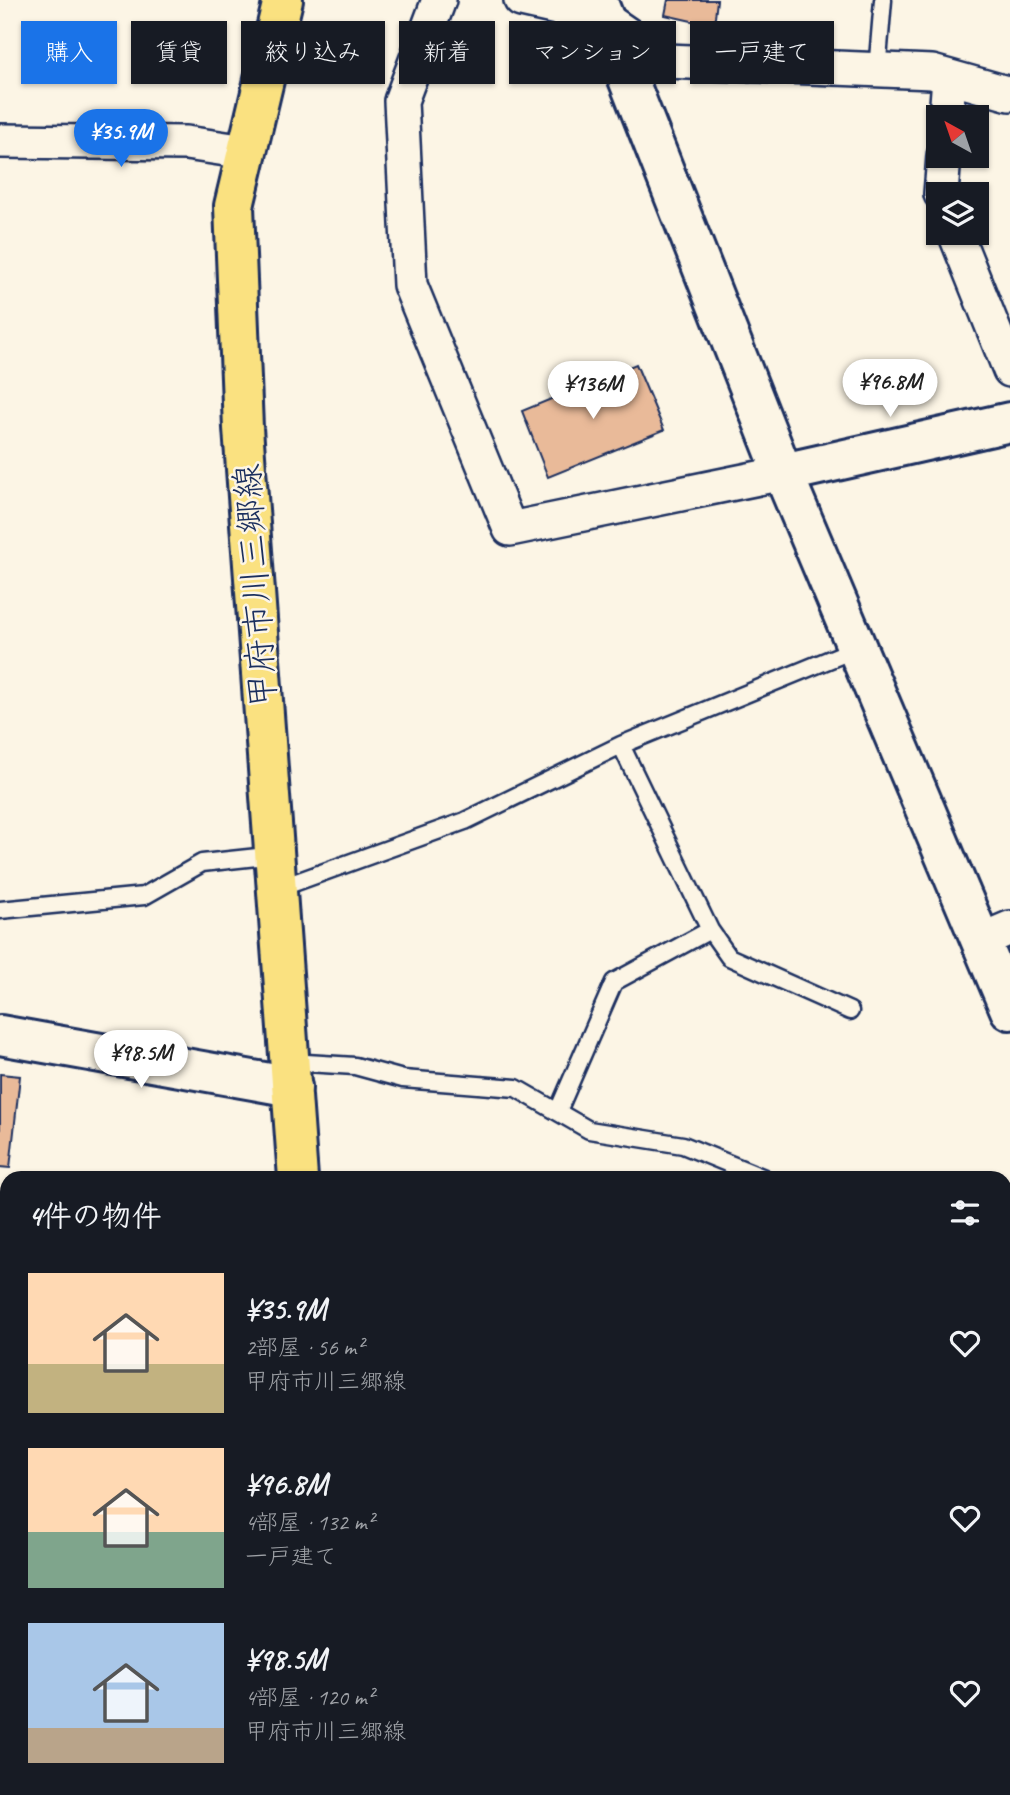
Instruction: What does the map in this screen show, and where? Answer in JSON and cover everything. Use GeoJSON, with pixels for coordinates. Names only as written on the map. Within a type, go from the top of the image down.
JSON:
{"type":"FeatureCollection","features":[{"type":"Feature","properties":{"kind":"main road","name":"甲府市川三郷線"},"geometry":{"type":"LineString","coordinates":[[283,0],[234,206],[243,428],[298,1171]]}},
{"type":"Feature","properties":{"kind":"street"},"geometry":{"type":"LineString","coordinates":[[439,0],[401,101],[410,285],[510,529],[783,473],[1010,422]]}},
{"type":"Feature","properties":{"kind":"street"},"geometry":{"type":"LineString","coordinates":[[521,0],[601,9],[666,61],[932,72],[1010,94]]}},
{"type":"Feature","properties":{"kind":"street"},"geometry":{"type":"LineString","coordinates":[[601,9],[855,649],[996,934],[1010,1010]]}},
{"type":"Feature","properties":{"kind":"street"},"geometry":{"type":"LineString","coordinates":[[947,105],[949,77]]}},
{"type":"Feature","properties":{"kind":"street"},"geometry":{"type":"LineString","coordinates":[[0,141],[186,143],[246,152]]}},
{"type":"Feature","properties":{"kind":"street"},"geometry":{"type":"LineString","coordinates":[[960,245],[1010,370]]}},
{"type":"Feature","properties":{"kind":"street"},"geometry":{"type":"LineString","coordinates":[[0,1035],[291,1074]]}},
{"type":"Feature","properties":{"kind":"lane"},"geometry":{"type":"LineString","coordinates":[[877,71],[883,0]]}},
{"type":"Feature","properties":{"kind":"lane"},"geometry":{"type":"LineString","coordinates":[[0,910],[144,896],[202,863],[276,872],[465,821],[621,745],[855,649]]}},
{"type":"Feature","properties":{"kind":"lane"},"geometry":{"type":"LineString","coordinates":[[621,745],[710,930],[729,957],[850,1011]]}},
{"type":"Feature","properties":{"kind":"lane"},"geometry":{"type":"LineString","coordinates":[[558,1111],[614,982],[710,930]]}},
{"type":"Feature","properties":{"kind":"lane"},"geometry":{"type":"LineString","coordinates":[[291,1074],[355,1066],[403,1079],[516,1088],[589,1130],[683,1145],[747,1171]]}},
{"type":"Feature","properties":{"kind":"building"},"geometry":{"type":"Polygon","coordinates":[[[668,0],[717,0],[715,21],[692,21],[665,15],[668,0]]]}},
{"type":"Feature","properties":{"kind":"building"},"geometry":{"type":"Polygon","coordinates":[[[636,364],[664,430],[548,477],[522,411],[636,364]]]}},
{"type":"Feature","properties":{"kind":"building"},"geometry":{"type":"Polygon","coordinates":[[[0,1074],[20,1076],[10,1168],[0,1167],[0,1074]]]}}]}
